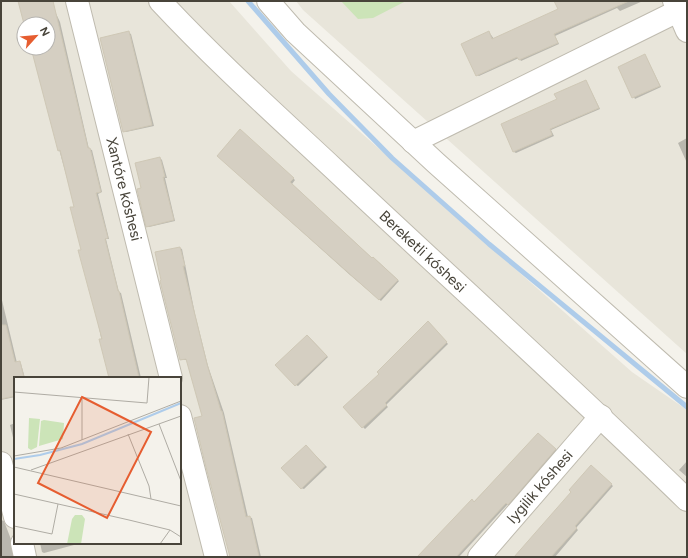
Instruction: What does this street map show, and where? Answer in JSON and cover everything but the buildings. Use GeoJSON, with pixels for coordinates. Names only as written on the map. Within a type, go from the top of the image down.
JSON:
{"type":"FeatureCollection","features":[{"type":"Feature","properties":{"kind":"street","name":"Xantóre kóshesi"},"geometry":{"type":"LineString","coordinates":[[77,1],[171,377]]}},
{"type":"Feature","properties":{"kind":"street","name":"Bereketli kóshesi"},"geometry":{"type":"LineString","coordinates":[[160,1],[207,50],[436,265],[601,416],[687,500]]}},
{"type":"Feature","properties":{"kind":"street"},"geometry":{"type":"LineString","coordinates":[[268,1],[296,32],[413,142],[687,387]]}},
{"type":"Feature","properties":{"kind":"street"},"geometry":{"type":"LineString","coordinates":[[413,142],[676,6],[687,31]]}},
{"type":"Feature","properties":{"kind":"street","name":"Iygilik kóshesi"},"geometry":{"type":"LineString","coordinates":[[479,557],[601,416]]}},
{"type":"Feature","properties":{"kind":"street"},"geometry":{"type":"LineString","coordinates":[[181,420],[216,557]]}},
{"type":"Feature","properties":{"kind":"street"},"geometry":{"type":"LineString","coordinates":[[1,463],[14,513]]}},
{"type":"Feature","properties":{"kind":"street"},"geometry":{"type":"LineString","coordinates":[[22,544],[25,557]]}},
{"type":"Feature","properties":{"kind":"shaded area"},"geometry":{"type":"Polygon","coordinates":[[[1,1],[229,1],[291,71],[632,372],[687,410],[687,557],[1,557],[1,1]]]}},
{"type":"Feature","properties":{"kind":"shaded area"},"geometry":{"type":"Polygon","coordinates":[[[296,1],[687,1],[687,354],[303,10],[296,1]]]}},
{"type":"Feature","properties":{"kind":"green space"},"geometry":{"type":"Polygon","coordinates":[[[341,1],[406,1],[373,18],[358,19],[341,1]]]}},
{"type":"Feature","properties":{"kind":"waterway"},"geometry":{"type":"LineString","coordinates":[[248,1],[329,94],[392,158],[489,244],[687,407]]}}]}
